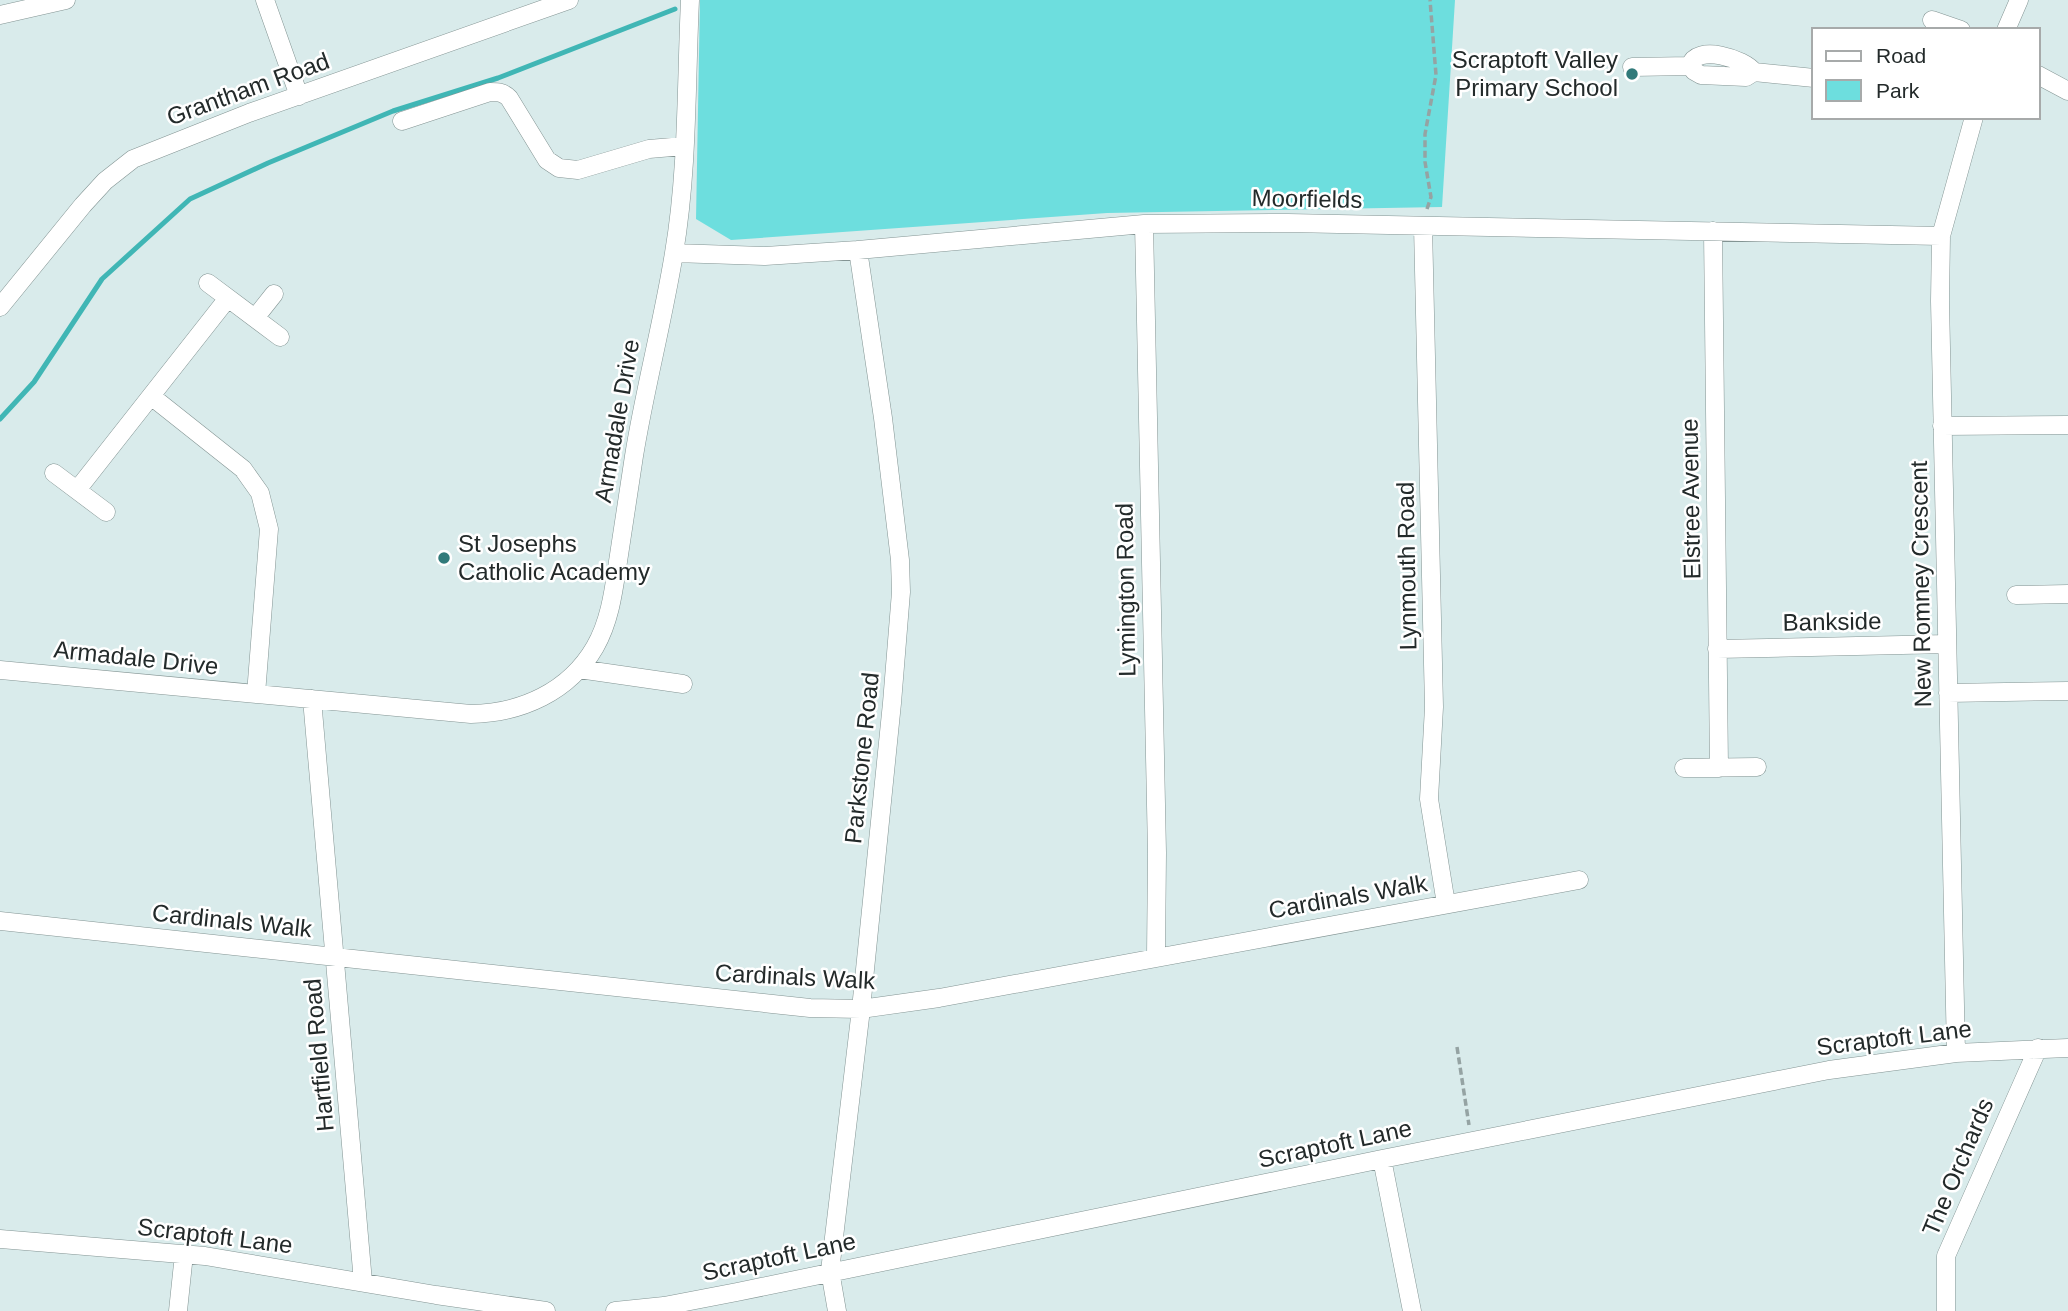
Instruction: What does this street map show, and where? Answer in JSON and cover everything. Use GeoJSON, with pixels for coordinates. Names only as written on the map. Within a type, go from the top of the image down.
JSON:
{"type":"FeatureCollection","features":[{"type":"Feature","properties":{"kind":"street"},"geometry":{"type":"LineString","coordinates":[[0,15],[66,0]]}},
{"type":"Feature","properties":{"kind":"street"},"geometry":{"type":"LineString","coordinates":[[265,0],[299,96]]}},
{"type":"Feature","properties":{"kind":"street","name":"Grantham Road"},"geometry":{"type":"LineString","coordinates":[[0,307],[83,205],[125,164],[157,148],[569,0]]}},
{"type":"Feature","properties":{"kind":"street","name":"Armadale Drive"},"geometry":{"type":"LineString","coordinates":[[0,670],[471,714],[526,705],[559,687],[579,668],[596,646],[611,605],[635,448],[674,253],[684,146],[690,0]]}},
{"type":"Feature","properties":{"kind":"street"},"geometry":{"type":"LineString","coordinates":[[2007,28],[2019,0]]}},
{"type":"Feature","properties":{"kind":"street"},"geometry":{"type":"LineString","coordinates":[[1932,1],[1929,25],[1948,28]]}},
{"type":"Feature","properties":{"kind":"street"},"geometry":{"type":"LineString","coordinates":[[1632,67],[1690,66],[1701,75],[1746,76],[1754,72],[1812,78]]}},
{"type":"Feature","properties":{"kind":"street"},"geometry":{"type":"LineString","coordinates":[[2040,76],[2068,92]]}},
{"type":"Feature","properties":{"kind":"street"},"geometry":{"type":"LineString","coordinates":[[402,121],[497,92],[504,93],[509,98],[547,160],[559,168],[578,170],[649,149],[684,146]]}},
{"type":"Feature","properties":{"kind":"street","name":"New Romney Crescent"},"geometry":{"type":"LineString","coordinates":[[1956,1053],[1942,426],[1941,236],[1974,119]]}},
{"type":"Feature","properties":{"kind":"street","name":"Moorfields"},"geometry":{"type":"LineString","coordinates":[[674,253],[765,256],[1144,223],[1713,230],[1941,236]]}},
{"type":"Feature","properties":{"kind":"street","name":"Lymington Road"},"geometry":{"type":"LineString","coordinates":[[1144,223],[1157,853],[1156,956]]}},
{"type":"Feature","properties":{"kind":"street","name":"Lynmouth Road"},"geometry":{"type":"LineString","coordinates":[[1423,226],[1434,707],[1429,799],[1446,904]]}},
{"type":"Feature","properties":{"kind":"street","name":"Elstree Avenue"},"geometry":{"type":"LineString","coordinates":[[1713,230],[1719,768]]}},
{"type":"Feature","properties":{"kind":"street","name":"Parkstone Road"},"geometry":{"type":"LineString","coordinates":[[837,1311],[830,1271],[861,1009],[901,592],[900,560],[883,418],[858,250]]}},
{"type":"Feature","properties":{"kind":"street"},"geometry":{"type":"LineString","coordinates":[[208,283],[279,337]]}},
{"type":"Feature","properties":{"kind":"street"},"geometry":{"type":"LineString","coordinates":[[255,318],[274,294]]}},
{"type":"Feature","properties":{"kind":"street"},"geometry":{"type":"LineString","coordinates":[[77,490],[228,298]]}},
{"type":"Feature","properties":{"kind":"street"},"geometry":{"type":"LineString","coordinates":[[151,396],[243,469],[264,504],[270,541],[256,694]]}},
{"type":"Feature","properties":{"kind":"street"},"geometry":{"type":"LineString","coordinates":[[1942,426],[2068,425]]}},
{"type":"Feature","properties":{"kind":"street"},"geometry":{"type":"LineString","coordinates":[[54,473],[106,512]]}},
{"type":"Feature","properties":{"kind":"street"},"geometry":{"type":"LineString","coordinates":[[2016,596],[2068,594]]}},
{"type":"Feature","properties":{"kind":"street","name":"Bankside"},"geometry":{"type":"LineString","coordinates":[[1717,649],[1947,644]]}},
{"type":"Feature","properties":{"kind":"street"},"geometry":{"type":"LineString","coordinates":[[579,668],[683,684]]}},
{"type":"Feature","properties":{"kind":"street"},"geometry":{"type":"LineString","coordinates":[[1948,693],[2068,691]]}},
{"type":"Feature","properties":{"kind":"street","name":"Hartfield Road"},"geometry":{"type":"LineString","coordinates":[[312,699],[363,1282]]}},
{"type":"Feature","properties":{"kind":"street"},"geometry":{"type":"LineString","coordinates":[[1684,768],[1756,767]]}},
{"type":"Feature","properties":{"kind":"street","name":"Cardinals Walk"},"geometry":{"type":"LineString","coordinates":[[0,921],[810,1008],[861,1009],[939,998],[1579,880]]}},
{"type":"Feature","properties":{"kind":"street","name":"The Orchards"},"geometry":{"type":"LineString","coordinates":[[1946,1311],[1946,1256],[2038,1048]]}},
{"type":"Feature","properties":{"kind":"street","name":"Scraptoft Lane"},"geometry":{"type":"LineString","coordinates":[[615,1311],[664,1306],[1829,1070],[1956,1053],[2068,1048]]}},
{"type":"Feature","properties":{"kind":"street"},"geometry":{"type":"LineString","coordinates":[[1382,1159],[1412,1311]]}},
{"type":"Feature","properties":{"kind":"street","name":"Scraptoft Lane"},"geometry":{"type":"LineString","coordinates":[[0,1239],[184,1254],[363,1282],[435,1303],[547,1311]]}},
{"type":"Feature","properties":{"kind":"street"},"geometry":{"type":"LineString","coordinates":[[178,1311],[184,1254]]}},
{"type":"Feature","properties":{"kind":"path"},"geometry":{"type":"LineString","coordinates":[[1423,226],[1431,197],[1425,162],[1425,134],[1436,75],[1430,0]]}},
{"type":"Feature","properties":{"kind":"path"},"geometry":{"type":"LineString","coordinates":[[1457,1048],[1472,1141]]}},
{"type":"Feature","properties":{"kind":"green space"},"geometry":{"type":"Polygon","coordinates":[[[700,0],[1455,0],[1442,207],[1107,213],[731,240],[696,219],[700,0]]]}},
{"type":"Feature","properties":{"kind":"waterway"},"geometry":{"type":"LineString","coordinates":[[0,419],[34,382],[102,279],[190,199],[393,111],[498,78],[675,9]]}},
{"type":"Feature","properties":{"kind":"place","name":"Scraptoft Valley Primary School"},"geometry":{"type":"Point","coordinates":[1632,74]}},
{"type":"Feature","properties":{"kind":"place","name":"St Josephs Catholic Academy"},"geometry":{"type":"Point","coordinates":[444,558]}}]}
